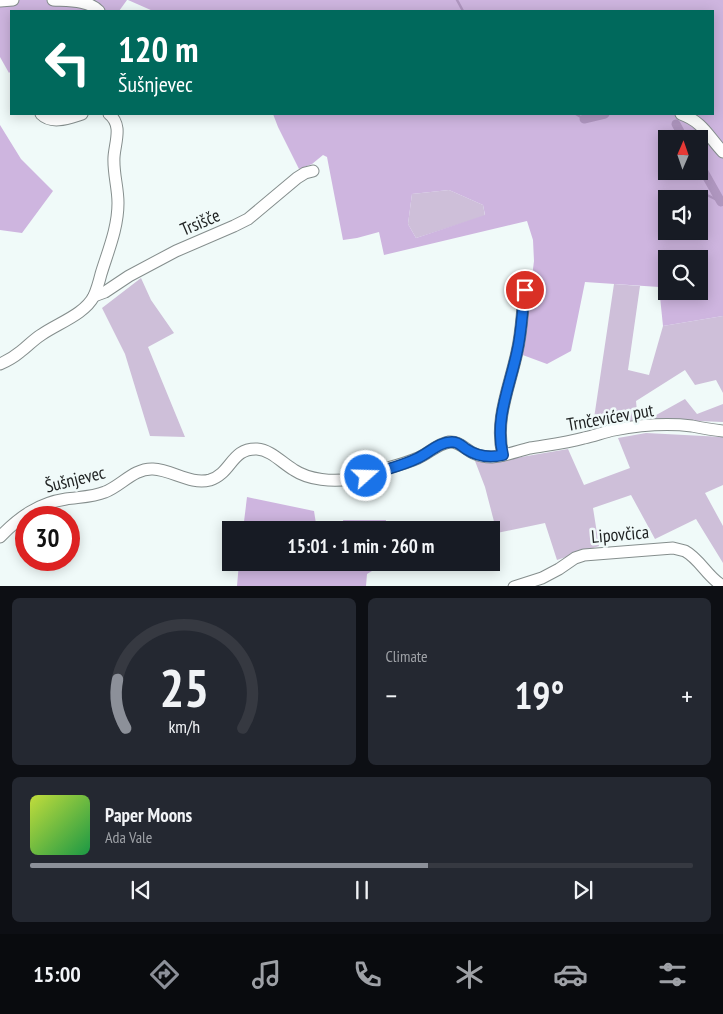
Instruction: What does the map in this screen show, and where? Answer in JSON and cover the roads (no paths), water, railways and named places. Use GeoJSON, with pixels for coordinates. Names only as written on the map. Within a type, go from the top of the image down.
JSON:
{"type":"FeatureCollection","features":[{"type":"Feature","properties":{"kind":"street"},"geometry":{"type":"LineString","coordinates":[[0,2],[13,0]]}},
{"type":"Feature","properties":{"kind":"street"},"geometry":{"type":"LineString","coordinates":[[52,0],[88,3],[98,10]]}},
{"type":"Feature","properties":{"kind":"street"},"geometry":{"type":"LineString","coordinates":[[42,115],[46,118],[56,120],[79,115]]}},
{"type":"Feature","properties":{"kind":"street"},"geometry":{"type":"LineString","coordinates":[[0,364],[20,353],[40,335],[63,323],[80,311],[94,296],[111,245],[118,209],[114,157],[118,132],[110,115]]}},
{"type":"Feature","properties":{"kind":"street"},"geometry":{"type":"LineString","coordinates":[[684,115],[692,118],[703,128],[723,152]]}},
{"type":"Feature","properties":{"kind":"street","name":"Trsišče"},"geometry":{"type":"LineString","coordinates":[[94,296],[105,292],[176,251],[248,219],[297,178],[313,171]]}},
{"type":"Feature","properties":{"kind":"street"},"geometry":{"type":"LineString","coordinates":[[503,455],[500,440],[501,418],[521,334],[525,290]]}},
{"type":"Feature","properties":{"kind":"street","name":"Trnčevićev put"},"geometry":{"type":"LineString","coordinates":[[503,455],[577,440],[613,430],[647,425],[679,425],[723,431]]}},
{"type":"Feature","properties":{"kind":"street","name":"Šušnjevec"},"geometry":{"type":"LineString","coordinates":[[0,537],[30,510],[46,503],[104,493],[134,474],[146,469],[160,470],[192,480],[209,480],[223,473],[235,457],[241,452],[248,450],[258,449],[266,451],[299,473],[313,478],[330,480],[349,480],[366,476],[417,458],[450,442],[455,442],[479,456],[492,457],[503,455]]}},
{"type":"Feature","properties":{"kind":"street","name":"Lipovčica"},"geometry":{"type":"LineString","coordinates":[[514,586],[542,578],[575,558],[584,555],[674,548],[685,552],[717,583],[723,586]]}},
{"type":"Feature","properties":{"kind":"waterway"},"geometry":{"type":"LineString","coordinates":[[457,0],[462,10]]}},
{"type":"Feature","properties":{"kind":"waterway"},"geometry":{"type":"LineString","coordinates":[[578,115],[584,119]]}},
{"type":"Feature","properties":{"kind":"waterway"},"geometry":{"type":"LineString","coordinates":[[584,119],[601,115]]}},
{"type":"Feature","properties":{"kind":"waterway"},"geometry":{"type":"LineString","coordinates":[[676,124],[679,130]]}},
{"type":"Feature","properties":{"kind":"waterway"},"geometry":{"type":"LineString","coordinates":[[708,179],[721,202]]}},
{"type":"Feature","properties":{"kind":"waterway"},"geometry":{"type":"LineString","coordinates":[[708,196],[723,203]]}}]}
